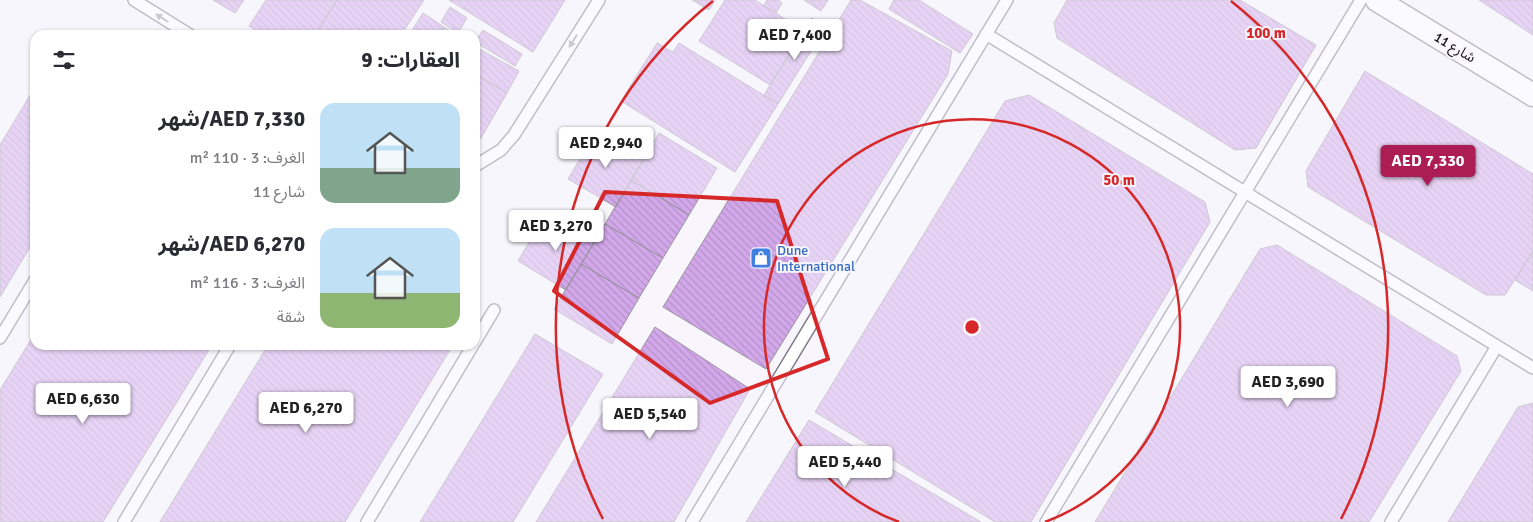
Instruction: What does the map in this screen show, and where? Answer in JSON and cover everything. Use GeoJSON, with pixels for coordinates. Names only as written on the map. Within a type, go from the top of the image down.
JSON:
{"type":"FeatureCollection","features":[{"type":"Feature","properties":{"kind":"street","name":"شارع 11"},"geometry":{"type":"LineString","coordinates":[[1377,0],[1533,95]]}},
{"type":"Feature","properties":{"kind":"lane"},"geometry":{"type":"LineString","coordinates":[[134,0],[181,30]]}},
{"type":"Feature","properties":{"kind":"lane"},"geometry":{"type":"LineString","coordinates":[[480,163],[501,150],[514,135],[599,0]]}},
{"type":"Feature","properties":{"kind":"lane"},"geometry":{"type":"LineString","coordinates":[[692,522],[1007,0]]}},
{"type":"Feature","properties":{"kind":"lane"},"geometry":{"type":"LineString","coordinates":[[1046,522],[1360,0]]}},
{"type":"Feature","properties":{"kind":"lane"},"geometry":{"type":"LineString","coordinates":[[986,34],[1533,368]]}},
{"type":"Feature","properties":{"kind":"lane"},"geometry":{"type":"LineString","coordinates":[[0,338],[30,288]]}},
{"type":"Feature","properties":{"kind":"lane"},"geometry":{"type":"LineString","coordinates":[[480,333],[494,310]]}},
{"type":"Feature","properties":{"kind":"lane"},"geometry":{"type":"LineString","coordinates":[[1391,522],[1497,346]]}},
{"type":"Feature","properties":{"kind":"lane"},"geometry":{"type":"LineString","coordinates":[[124,522],[227,350]]}},
{"type":"Feature","properties":{"kind":"lane"},"geometry":{"type":"LineString","coordinates":[[367,522],[470,350]]}},
{"type":"Feature","properties":{"kind":"highlighted area"},"geometry":{"type":"Polygon","coordinates":[[[605,192],[777,201],[828,359],[710,403],[554,291],[605,192]]]}},
{"type":"Feature","properties":{"kind":"building"},"geometry":{"type":"Polygon","coordinates":[[[213,0],[244,0],[235,13],[213,0]]]}},
{"type":"Feature","properties":{"kind":"building"},"geometry":{"type":"Polygon","coordinates":[[[266,0],[337,0],[318,30],[256,30],[249,26],[266,0]]]}},
{"type":"Feature","properties":{"kind":"building"},"geometry":{"type":"Polygon","coordinates":[[[337,0],[424,0],[404,30],[318,30],[337,0]]]}},
{"type":"Feature","properties":{"kind":"building"},"geometry":{"type":"Polygon","coordinates":[[[449,0],[565,0],[533,52],[449,0]]]}},
{"type":"Feature","properties":{"kind":"building"},"geometry":{"type":"Polygon","coordinates":[[[692,0],[715,0],[709,10],[692,0]]]}},
{"type":"Feature","properties":{"kind":"building"},"geometry":{"type":"Polygon","coordinates":[[[725,0],[755,0],[804,31],[770,85],[699,41],[725,0]]]}},
{"type":"Feature","properties":{"kind":"building"},"geometry":{"type":"Polygon","coordinates":[[[767,0],[778,0],[782,3],[776,13],[764,6],[767,0]]]}},
{"type":"Feature","properties":{"kind":"building"},"geometry":{"type":"Polygon","coordinates":[[[804,0],[828,0],[821,11],[804,0]]]}},
{"type":"Feature","properties":{"kind":"building"},"geometry":{"type":"Polygon","coordinates":[[[851,0],[860,0],[952,51],[948,74],[766,369],[663,307],[851,0]]]}},
{"type":"Feature","properties":{"kind":"building"},"geometry":{"type":"Polygon","coordinates":[[[894,0],[919,0],[973,34],[960,53],[889,9],[894,0]]]}},
{"type":"Feature","properties":{"kind":"building"},"geometry":{"type":"Polygon","coordinates":[[[1067,0],[1240,0],[1316,45],[1256,148],[1235,150],[1057,38],[1054,23],[1067,0]]]}},
{"type":"Feature","properties":{"kind":"building"},"geometry":{"type":"Polygon","coordinates":[[[1479,0],[1533,0],[1533,35],[1479,0]]]}},
{"type":"Feature","properties":{"kind":"building"},"geometry":{"type":"Polygon","coordinates":[[[450,7],[467,18],[460,30],[453,30],[441,22],[450,7]]]}},
{"type":"Feature","properties":{"kind":"building"},"geometry":{"type":"Polygon","coordinates":[[[423,13],[444,27],[442,30],[412,30],[423,13]]]}},
{"type":"Feature","properties":{"kind":"building"},"geometry":{"type":"Polygon","coordinates":[[[812,18],[826,27],[778,104],[764,95],[812,18]]]}},
{"type":"Feature","properties":{"kind":"building"},"geometry":{"type":"Polygon","coordinates":[[[483,30],[522,54],[515,66],[480,45],[480,34],[483,30]]]}},
{"type":"Feature","properties":{"kind":"building"},"geometry":{"type":"Polygon","coordinates":[[[657,43],[673,52],[679,43],[778,104],[735,172],[621,101],[657,43]]]}},
{"type":"Feature","properties":{"kind":"building"},"geometry":{"type":"Polygon","coordinates":[[[480,49],[519,71],[507,93],[480,77],[480,49]]]}},
{"type":"Feature","properties":{"kind":"building"},"geometry":{"type":"Polygon","coordinates":[[[1365,71],[1533,174],[1533,251],[1505,295],[1486,295],[1308,187],[1306,171],[1365,71]]]}},
{"type":"Feature","properties":{"kind":"building"},"geometry":{"type":"Polygon","coordinates":[[[480,77],[507,93],[480,138],[480,77]]]}},
{"type":"Feature","properties":{"kind":"building"},"geometry":{"type":"Polygon","coordinates":[[[30,95],[30,247],[0,297],[0,145],[30,95]]]}},
{"type":"Feature","properties":{"kind":"building"},"geometry":{"type":"Polygon","coordinates":[[[1029,95],[1205,202],[1210,222],[1031,522],[995,522],[815,412],[1005,101],[1029,95]]]}},
{"type":"Feature","properties":{"kind":"building"},"geometry":{"type":"Polygon","coordinates":[[[597,131],[644,159],[616,207],[568,179],[597,131]]]}},
{"type":"Feature","properties":{"kind":"building"},"geometry":{"type":"Polygon","coordinates":[[[659,133],[717,168],[689,215],[631,180],[659,133]]]}},
{"type":"Feature","properties":{"kind":"building"},"geometry":{"type":"Polygon","coordinates":[[[631,180],[689,215],[663,258],[605,224],[631,180]]]}},
{"type":"Feature","properties":{"kind":"building"},"geometry":{"type":"Polygon","coordinates":[[[546,214],[594,243],[566,290],[518,261],[546,214]]]}},
{"type":"Feature","properties":{"kind":"building"},"geometry":{"type":"Polygon","coordinates":[[[605,224],[663,258],[639,298],[581,264],[605,224]]]}},
{"type":"Feature","properties":{"kind":"building"},"geometry":{"type":"Polygon","coordinates":[[[1277,245],[1457,356],[1461,371],[1369,522],[1095,522],[1260,249],[1277,245]]]}},
{"type":"Feature","properties":{"kind":"building"},"geometry":{"type":"Polygon","coordinates":[[[1533,251],[1533,291],[1515,280],[1533,251]]]}},
{"type":"Feature","properties":{"kind":"building"},"geometry":{"type":"Polygon","coordinates":[[[581,264],[639,298],[612,344],[554,309],[581,264]]]}},
{"type":"Feature","properties":{"kind":"building"},"geometry":{"type":"Polygon","coordinates":[[[655,327],[750,389],[674,522],[536,522],[655,327]]]}},
{"type":"Feature","properties":{"kind":"building"},"geometry":{"type":"Polygon","coordinates":[[[535,334],[603,374],[513,522],[420,522],[535,334]]]}},
{"type":"Feature","properties":{"kind":"building"},"geometry":{"type":"Polygon","coordinates":[[[30,341],[30,350],[209,350],[103,522],[0,522],[0,390],[30,341]]]}},
{"type":"Feature","properties":{"kind":"building"},"geometry":{"type":"Polygon","coordinates":[[[265,350],[450,350],[345,522],[160,522],[265,350]]]}},
{"type":"Feature","properties":{"kind":"building"},"geometry":{"type":"Polygon","coordinates":[[[1533,403],[1533,522],[1448,522],[1518,407],[1533,403]]]}},
{"type":"Feature","properties":{"kind":"building"},"geometry":{"type":"Polygon","coordinates":[[[809,420],[981,522],[746,522],[809,420]]]}},
{"type":"Feature","properties":{"kind":"place","name":"Dune International"},"geometry":{"type":"Point","coordinates":[761,258]}}]}
